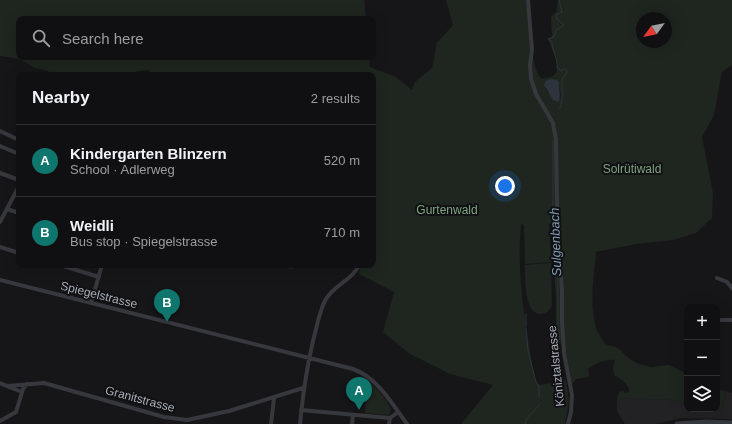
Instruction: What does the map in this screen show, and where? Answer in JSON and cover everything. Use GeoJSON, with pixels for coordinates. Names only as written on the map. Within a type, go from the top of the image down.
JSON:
{"type":"FeatureCollection","features":[{"type":"Feature","properties":{"kind":"street","name":"Köniztalstrasse"},"geometry":{"type":"LineString","coordinates":[[528,0],[532,44],[530,65],[532,82],[536,94],[553,123],[556,140],[562,322],[564,353],[572,395],[571,412],[568,424]]}},
{"type":"Feature","properties":{"kind":"street"},"geometry":{"type":"LineString","coordinates":[[0,131],[16,139]]}},
{"type":"Feature","properties":{"kind":"street"},"geometry":{"type":"LineString","coordinates":[[0,146],[16,153]]}},
{"type":"Feature","properties":{"kind":"street"},"geometry":{"type":"LineString","coordinates":[[0,173],[16,179]]}},
{"type":"Feature","properties":{"kind":"street"},"geometry":{"type":"LineString","coordinates":[[0,222],[16,192]]}},
{"type":"Feature","properties":{"kind":"street"},"geometry":{"type":"LineString","coordinates":[[7,209],[16,211]]}},
{"type":"Feature","properties":{"kind":"street"},"geometry":{"type":"LineString","coordinates":[[0,247],[16,252]]}},
{"type":"Feature","properties":{"kind":"street"},"geometry":{"type":"LineString","coordinates":[[70,268],[99,277]]}},
{"type":"Feature","properties":{"kind":"street"},"geometry":{"type":"LineString","coordinates":[[91,303],[101,268]]}},
{"type":"Feature","properties":{"kind":"street"},"geometry":{"type":"LineString","coordinates":[[300,424],[303,388],[309,358],[324,302],[335,287],[352,275],[357,268]]}},
{"type":"Feature","properties":{"kind":"street"},"geometry":{"type":"LineString","coordinates":[[717,278],[727,282],[732,288]]}},
{"type":"Feature","properties":{"kind":"street","name":"Spiegelstrasse"},"geometry":{"type":"LineString","coordinates":[[0,280],[353,369],[362,373],[376,384],[407,424]]}},
{"type":"Feature","properties":{"kind":"street"},"geometry":{"type":"LineString","coordinates":[[720,320],[732,320]]}},
{"type":"Feature","properties":{"kind":"street","name":"Granitstrasse"},"geometry":{"type":"LineString","coordinates":[[0,383],[7,386],[44,383],[164,417],[187,420],[229,411],[303,388]]}},
{"type":"Feature","properties":{"kind":"street"},"geometry":{"type":"LineString","coordinates":[[0,421],[16,412],[22,392],[27,384]]}},
{"type":"Feature","properties":{"kind":"street"},"geometry":{"type":"LineString","coordinates":[[7,386],[22,392]]}},
{"type":"Feature","properties":{"kind":"street"},"geometry":{"type":"LineString","coordinates":[[271,424],[274,398]]}},
{"type":"Feature","properties":{"kind":"street"},"geometry":{"type":"LineString","coordinates":[[301,410],[390,418],[398,412]]}},
{"type":"Feature","properties":{"kind":"street"},"geometry":{"type":"LineString","coordinates":[[352,424],[353,415]]}},
{"type":"Feature","properties":{"kind":"street"},"geometry":{"type":"LineString","coordinates":[[389,424],[390,418]]}},
{"type":"Feature","properties":{"kind":"street"},"geometry":{"type":"LineString","coordinates":[[677,424],[706,422],[732,423]]}},
{"type":"Feature","properties":{"kind":"shaded area"},"geometry":{"type":"Polygon","coordinates":[[[551,79],[559,82],[560,97],[558,102],[553,100],[544,85],[545,81],[551,79]]]}},
{"type":"Feature","properties":{"kind":"shaded area"},"geometry":{"type":"Polygon","coordinates":[[[725,391],[732,393],[732,419],[681,418],[656,424],[625,424],[617,411],[617,398],[672,400],[684,402],[684,412],[720,412],[720,408],[722,408],[725,391]]]}},
{"type":"Feature","properties":{"kind":"green space"},"geometry":{"type":"Polygon","coordinates":[[[0,0],[364,0],[366,16],[16,16],[16,58],[0,56],[0,0]]]}},
{"type":"Feature","properties":{"kind":"green space"},"geometry":{"type":"Polygon","coordinates":[[[446,0],[528,0],[533,54],[538,74],[542,79],[553,76],[557,72],[557,61],[548,39],[552,37],[551,17],[556,12],[558,0],[732,0],[732,65],[722,72],[714,115],[702,137],[713,193],[712,218],[696,233],[673,240],[636,244],[596,252],[593,309],[596,328],[601,338],[605,344],[618,348],[631,360],[639,364],[651,367],[669,365],[684,372],[684,402],[672,400],[617,398],[619,392],[622,391],[626,393],[629,392],[629,389],[626,384],[614,375],[613,368],[615,360],[604,361],[594,365],[588,369],[589,377],[576,379],[572,384],[563,341],[559,340],[556,332],[556,302],[551,224],[549,224],[551,262],[525,264],[524,225],[521,224],[521,283],[525,322],[535,380],[539,385],[566,380],[569,401],[565,424],[461,424],[493,385],[450,374],[410,354],[383,332],[394,292],[359,274],[360,268],[376,268],[376,72],[150,72],[148,70],[136,72],[49,72],[35,68],[22,60],[369,60],[370,67],[396,77],[412,90],[415,82],[432,68],[437,43],[453,25],[446,0]],[[548,80],[544,82],[545,88],[554,101],[561,97],[559,82],[548,80]]]}},
{"type":"Feature","properties":{"kind":"green space"},"geometry":{"type":"Polygon","coordinates":[[[551,263],[552,305],[548,311],[540,314],[531,308],[528,301],[526,294],[525,265],[551,263]]]}},
{"type":"Feature","properties":{"kind":"green space"},"geometry":{"type":"Polygon","coordinates":[[[548,324],[552,325],[555,341],[561,352],[561,358],[554,359],[554,357],[557,356],[548,324]]]}},
{"type":"Feature","properties":{"kind":"green space"},"geometry":{"type":"Polygon","coordinates":[[[366,379],[387,401],[391,410],[389,415],[365,413],[366,398],[361,397],[366,379]]]}},
{"type":"Feature","properties":{"kind":"green space"},"geometry":{"type":"Polygon","coordinates":[[[720,390],[725,391],[722,408],[720,408],[720,390]]]}},
{"type":"Feature","properties":{"kind":"waterway","name":"Sulgenbach"},"geometry":{"type":"LineString","coordinates":[[559,0],[562,12],[557,14],[556,18],[564,25],[556,30],[554,37],[548,39],[552,42],[557,61],[557,68],[562,71],[564,68],[567,70],[562,79],[562,100],[561,107],[559,109]]}},
{"type":"Feature","properties":{"kind":"waterway","name":"Sulgenbach"},"geometry":{"type":"LineString","coordinates":[[553,140],[553,231],[558,284],[558,325],[560,343]]}},
{"type":"Feature","properties":{"kind":"waterway"},"geometry":{"type":"LineString","coordinates":[[526,314],[526,326]]}},
{"type":"Feature","properties":{"kind":"waterway"},"geometry":{"type":"LineString","coordinates":[[526,328],[528,351],[536,382],[539,386],[539,397]]}},
{"type":"Feature","properties":{"kind":"waterway","name":"Sulgenbach"},"geometry":{"type":"LineString","coordinates":[[525,424],[529,416],[539,405]]}},
{"type":"Feature","properties":{"kind":"place","name":"Weidli"},"geometry":{"type":"Point","coordinates":[167,322]}},
{"type":"Feature","properties":{"kind":"place","name":"Kindergarten Blinzern"},"geometry":{"type":"Point","coordinates":[359,410]}},
{"type":"Feature","properties":{"kind":"park label","name":"Solrütiwald"},"geometry":{"type":"Point","coordinates":[632,169]}},
{"type":"Feature","properties":{"kind":"park label","name":"Gurtenwald"},"geometry":{"type":"Point","coordinates":[447,210]}}]}
